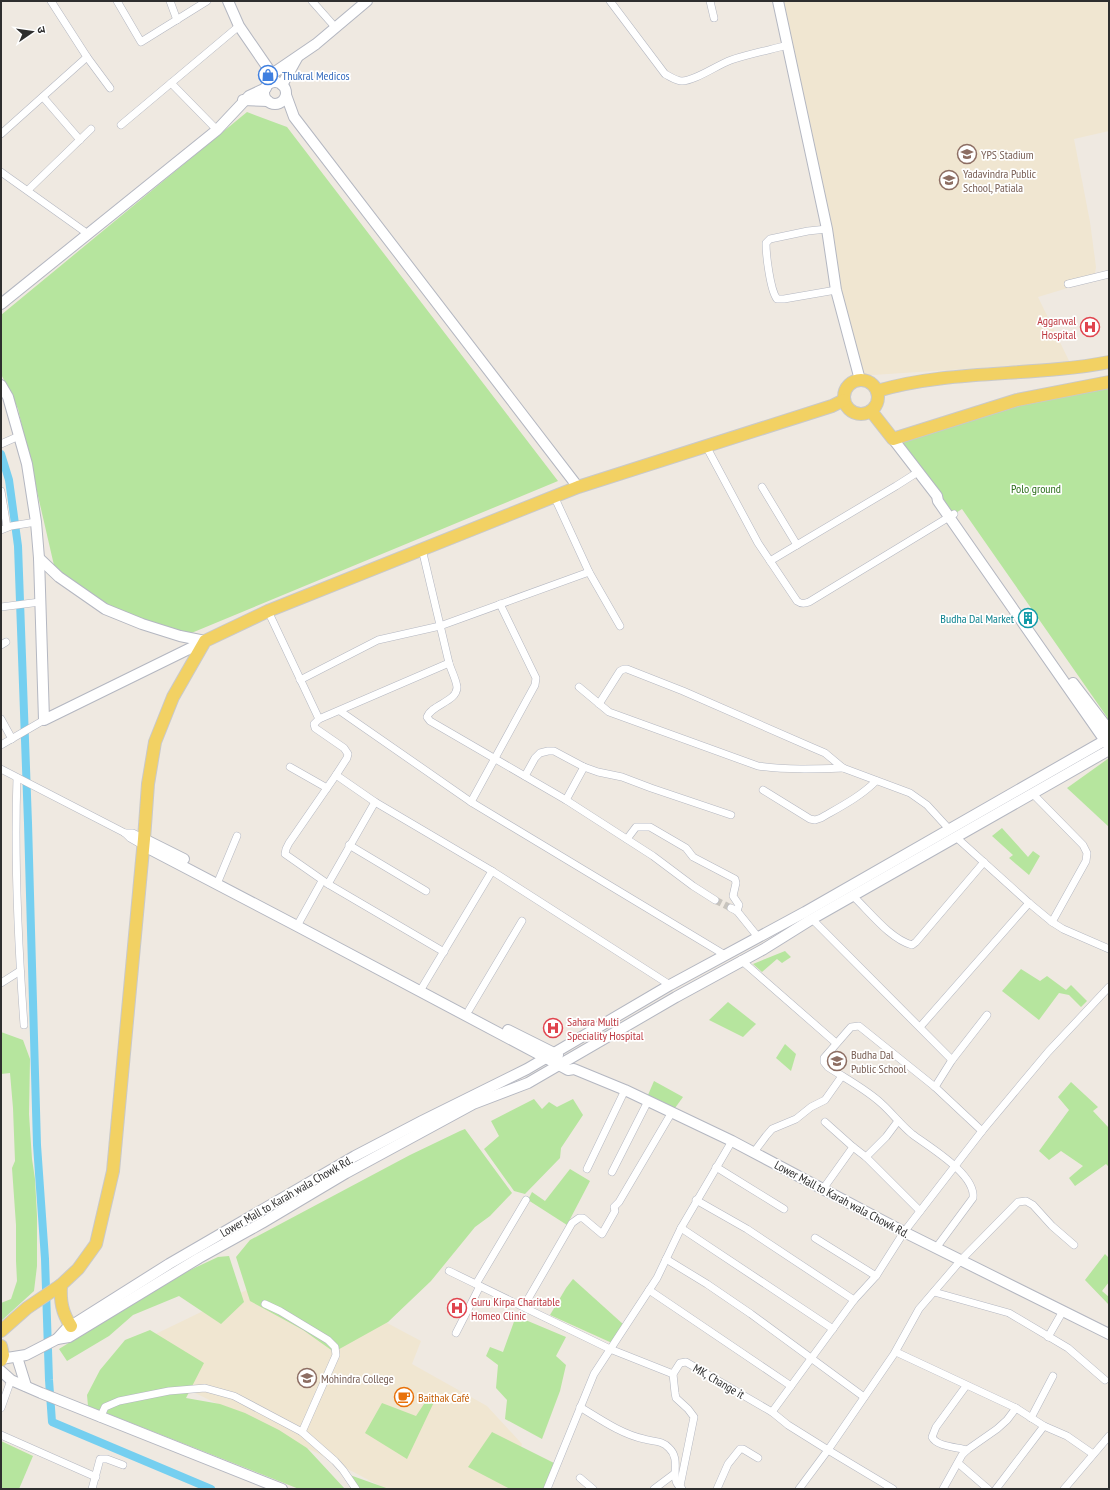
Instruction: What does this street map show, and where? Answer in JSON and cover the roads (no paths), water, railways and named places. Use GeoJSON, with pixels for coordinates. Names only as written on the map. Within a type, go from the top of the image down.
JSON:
{"type":"FeatureCollection","features":[{"type":"Feature","properties":{"kind":"main road"},"geometry":{"type":"LineString","coordinates":[[228,1],[239,26],[276,80],[285,87],[286,95],[294,117],[578,487]]}},
{"type":"Feature","properties":{"kind":"main road"},"geometry":{"type":"LineString","coordinates":[[1,303],[217,130],[244,100],[266,88],[276,80],[297,58],[367,1]]}},
{"type":"Feature","properties":{"kind":"main road"},"geometry":{"type":"LineString","coordinates":[[778,1],[827,229],[836,290],[860,380]]}},
{"type":"Feature","properties":{"kind":"main road"},"geometry":{"type":"LineString","coordinates":[[276,80],[297,58]]}},
{"type":"Feature","properties":{"kind":"main road"},"geometry":{"type":"LineString","coordinates":[[266,88],[265,94],[271,102],[294,117]]}},
{"type":"Feature","properties":{"kind":"main road"},"geometry":{"type":"LineString","coordinates":[[244,100],[280,103],[286,95]]}},
{"type":"Feature","properties":{"kind":"main road"},"geometry":{"type":"LineString","coordinates":[[877,391],[898,385],[959,377],[1082,367],[1109,362]]}},
{"type":"Feature","properties":{"kind":"main road"},"geometry":{"type":"LineString","coordinates":[[860,380],[870,383],[877,391],[877,402],[871,411],[866,414],[854,413],[850,410],[844,400],[846,389],[850,384],[860,380]]}},
{"type":"Feature","properties":{"kind":"main road"},"geometry":{"type":"LineString","coordinates":[[893,439],[1017,400],[1109,382]]}},
{"type":"Feature","properties":{"kind":"main road"},"geometry":{"type":"LineString","coordinates":[[1,385],[8,397],[14,438],[27,464],[36,522],[39,558],[44,720],[268,611],[554,496],[832,406],[844,400]]}},
{"type":"Feature","properties":{"kind":"main road"},"geometry":{"type":"LineString","coordinates":[[871,411],[937,496],[938,501],[951,515],[1049,652],[1109,730]]}},
{"type":"Feature","properties":{"kind":"main road"},"geometry":{"type":"LineString","coordinates":[[951,515],[1108,744]]}},
{"type":"Feature","properties":{"kind":"main road"},"geometry":{"type":"LineString","coordinates":[[39,558],[58,577],[105,609],[142,624],[180,636],[205,641]]}},
{"type":"Feature","properties":{"kind":"main road"},"geometry":{"type":"LineString","coordinates":[[1,1331],[27,1308],[58,1287],[78,1269],[96,1244],[113,1171],[144,842],[148,784],[156,742],[173,698],[205,641]]}},
{"type":"Feature","properties":{"kind":"main road"},"geometry":{"type":"LineString","coordinates":[[56,1340],[69,1337],[199,1258],[262,1223],[380,1148],[473,1104],[528,1083],[741,960],[764,949],[812,919],[1033,794],[1108,744]]}},
{"type":"Feature","properties":{"kind":"main road"},"geometry":{"type":"LineString","coordinates":[[550,1056],[705,966],[949,829],[1108,744]]}},
{"type":"Feature","properties":{"kind":"main road"},"geometry":{"type":"LineString","coordinates":[[144,842],[550,1056]]}},
{"type":"Feature","properties":{"kind":"main road"},"geometry":{"type":"LineString","coordinates":[[705,966],[712,977]]}},
{"type":"Feature","properties":{"kind":"main road"},"geometry":{"type":"LineString","coordinates":[[422,989],[469,1010],[550,1056]]}},
{"type":"Feature","properties":{"kind":"main road","name":"Lower Mall to Karah wala Chowk Rd."},"geometry":{"type":"LineString","coordinates":[[1,1359],[26,1355],[56,1340],[66,1329],[169,1264],[355,1156],[380,1148],[422,1121],[499,1084],[550,1056],[563,1063],[568,1070],[574,1069],[625,1090],[732,1140],[904,1232],[1109,1334]]}},
{"type":"Feature","properties":{"kind":"main road"},"geometry":{"type":"LineString","coordinates":[[58,1287],[62,1308],[65,1317],[71,1326]]}},
{"type":"Feature","properties":{"kind":"main road"},"geometry":{"type":"LineString","coordinates":[[1,1346],[3,1355],[1,1359]]}},
{"type":"Feature","properties":{"kind":"main road"},"geometry":{"type":"LineString","coordinates":[[17,1357],[26,1386]]}},
{"type":"Feature","properties":{"kind":"main road"},"geometry":{"type":"LineString","coordinates":[[1,1371],[11,1380],[59,1401],[282,1489]]}},
{"type":"Feature","properties":{"kind":"street"},"geometry":{"type":"LineString","coordinates":[[50,1],[87,57],[110,88]]}},
{"type":"Feature","properties":{"kind":"street"},"geometry":{"type":"LineString","coordinates":[[117,1],[141,42],[208,1]]}},
{"type":"Feature","properties":{"kind":"street"},"geometry":{"type":"LineString","coordinates":[[170,1],[177,20]]}},
{"type":"Feature","properties":{"kind":"street"},"geometry":{"type":"LineString","coordinates":[[312,1],[335,27]]}},
{"type":"Feature","properties":{"kind":"street"},"geometry":{"type":"LineString","coordinates":[[610,1],[666,74],[675,80],[683,81],[694,79],[730,60],[788,45]]}},
{"type":"Feature","properties":{"kind":"street"},"geometry":{"type":"LineString","coordinates":[[710,1],[714,18]]}},
{"type":"Feature","properties":{"kind":"street"},"geometry":{"type":"LineString","coordinates":[[121,125],[239,26]]}},
{"type":"Feature","properties":{"kind":"street"},"geometry":{"type":"LineString","coordinates":[[1,134],[87,57]]}},
{"type":"Feature","properties":{"kind":"street"},"geometry":{"type":"LineString","coordinates":[[171,83],[217,130]]}},
{"type":"Feature","properties":{"kind":"street"},"geometry":{"type":"LineString","coordinates":[[43,97],[80,140]]}},
{"type":"Feature","properties":{"kind":"street"},"geometry":{"type":"LineString","coordinates":[[28,190],[91,129]]}},
{"type":"Feature","properties":{"kind":"street"},"geometry":{"type":"LineString","coordinates":[[1,172],[88,234]]}},
{"type":"Feature","properties":{"kind":"street"},"geometry":{"type":"LineString","coordinates":[[827,229],[770,238],[766,243],[767,258],[773,290],[777,299],[836,290]]}},
{"type":"Feature","properties":{"kind":"street"},"geometry":{"type":"LineString","coordinates":[[1068,284],[1109,274]]}},
{"type":"Feature","properties":{"kind":"street"},"geometry":{"type":"LineString","coordinates":[[1,444],[14,438]]}},
{"type":"Feature","properties":{"kind":"street"},"geometry":{"type":"LineString","coordinates":[[706,446],[758,543],[796,601],[804,604],[951,515]]}},
{"type":"Feature","properties":{"kind":"street"},"geometry":{"type":"LineString","coordinates":[[770,561],[918,472]]}},
{"type":"Feature","properties":{"kind":"street"},"geometry":{"type":"LineString","coordinates":[[762,487],[797,545]]}},
{"type":"Feature","properties":{"kind":"street"},"geometry":{"type":"LineString","coordinates":[[1,491],[6,527],[36,522]]}},
{"type":"Feature","properties":{"kind":"street"},"geometry":{"type":"LineString","coordinates":[[554,496],[589,572],[620,626]]}},
{"type":"Feature","properties":{"kind":"street"},"geometry":{"type":"LineString","coordinates":[[422,549],[449,663],[457,686],[456,692],[451,698],[429,713],[428,717],[430,721],[566,800],[653,856],[693,886],[715,900]]}},
{"type":"Feature","properties":{"kind":"street"},"geometry":{"type":"LineString","coordinates":[[300,680],[378,640],[440,626],[589,572]]}},
{"type":"Feature","properties":{"kind":"street"},"geometry":{"type":"LineString","coordinates":[[1,607],[28,605],[40,602]]}},
{"type":"Feature","properties":{"kind":"street"},"geometry":{"type":"LineString","coordinates":[[471,802],[535,685],[536,678],[500,604]]}},
{"type":"Feature","properties":{"kind":"street"},"geometry":{"type":"LineString","coordinates":[[268,611],[319,719]]}},
{"type":"Feature","properties":{"kind":"street"},"geometry":{"type":"LineString","coordinates":[[444,952],[325,882],[285,854],[289,843],[336,775],[348,754],[344,748],[315,728],[314,724],[319,719],[449,663]]}},
{"type":"Feature","properties":{"kind":"street"},"geometry":{"type":"LineString","coordinates":[[598,704],[620,671],[627,669],[683,691],[825,753],[843,768],[910,793],[921,800],[949,829]]}},
{"type":"Feature","properties":{"kind":"street"},"geometry":{"type":"LineString","coordinates":[[578,687],[610,712],[758,766],[802,769],[843,768]]}},
{"type":"Feature","properties":{"kind":"street"},"geometry":{"type":"LineString","coordinates":[[340,711],[471,802],[725,955]]}},
{"type":"Feature","properties":{"kind":"street"},"geometry":{"type":"LineString","coordinates":[[1,719],[12,739]]}},
{"type":"Feature","properties":{"kind":"street"},"geometry":{"type":"LineString","coordinates":[[1,745],[44,720]]}},
{"type":"Feature","properties":{"kind":"street"},"geometry":{"type":"LineString","coordinates":[[525,776],[535,758],[540,753],[548,751],[554,752],[584,767],[598,772],[622,777],[731,815]]}},
{"type":"Feature","properties":{"kind":"street"},"geometry":{"type":"LineString","coordinates":[[290,766],[327,788]]}},
{"type":"Feature","properties":{"kind":"street"},"geometry":{"type":"LineString","coordinates":[[566,800],[584,767]]}},
{"type":"Feature","properties":{"kind":"street"},"geometry":{"type":"LineString","coordinates":[[1,769],[125,833],[130,838],[144,842]]}},
{"type":"Feature","properties":{"kind":"street"},"geometry":{"type":"LineString","coordinates":[[336,775],[375,802],[492,871],[670,986]]}},
{"type":"Feature","properties":{"kind":"street"},"geometry":{"type":"LineString","coordinates":[[18,778],[15,826],[20,971],[24,1025]]}},
{"type":"Feature","properties":{"kind":"street"},"geometry":{"type":"LineString","coordinates":[[763,790],[810,819],[815,820],[859,796],[876,781]]}},
{"type":"Feature","properties":{"kind":"street"},"geometry":{"type":"LineString","coordinates":[[1033,794],[1083,845],[1087,853],[1086,861],[1052,922]]}},
{"type":"Feature","properties":{"kind":"street"},"geometry":{"type":"LineString","coordinates":[[299,923],[375,802]]}},
{"type":"Feature","properties":{"kind":"street"},"geometry":{"type":"LineString","coordinates":[[627,839],[636,827],[650,827],[686,848],[693,857],[735,878],[736,883],[733,896],[739,905],[734,910],[758,937]]}},
{"type":"Feature","properties":{"kind":"street"},"geometry":{"type":"LineString","coordinates":[[218,881],[237,836]]}},
{"type":"Feature","properties":{"kind":"street"},"geometry":{"type":"LineString","coordinates":[[958,837],[1029,904],[1052,922],[1067,931],[1109,949]]}},
{"type":"Feature","properties":{"kind":"street"},"geometry":{"type":"LineString","coordinates":[[349,845],[426,891]]}},
{"type":"Feature","properties":{"kind":"street"},"geometry":{"type":"LineString","coordinates":[[854,896],[891,933],[904,942],[912,945],[984,862]]}},
{"type":"Feature","properties":{"kind":"street"},"geometry":{"type":"LineString","coordinates":[[422,989],[492,871]]}},
{"type":"Feature","properties":{"kind":"street"},"geometry":{"type":"LineString","coordinates":[[920,1027],[1029,904]]}},
{"type":"Feature","properties":{"kind":"street"},"geometry":{"type":"LineString","coordinates":[[812,919],[952,1060]]}},
{"type":"Feature","properties":{"kind":"street"},"geometry":{"type":"LineString","coordinates":[[469,1010],[522,921]]}},
{"type":"Feature","properties":{"kind":"street"},"geometry":{"type":"LineString","coordinates":[[741,960],[836,1043]]}},
{"type":"Feature","properties":{"kind":"street"},"geometry":{"type":"LineString","coordinates":[[1,983],[20,971]]}},
{"type":"Feature","properties":{"kind":"street"},"geometry":{"type":"LineString","coordinates":[[772,1412],[854,1300],[876,1276],[904,1232],[982,1131],[1048,1052],[1109,987]]}},
{"type":"Feature","properties":{"kind":"street"},"geometry":{"type":"LineString","coordinates":[[935,1087],[952,1060],[987,1014]]}},
{"type":"Feature","properties":{"kind":"street"},"geometry":{"type":"LineString","coordinates":[[936,1248],[973,1198],[974,1192],[970,1184],[955,1166],[912,1134],[882,1104],[828,1067],[824,1062],[824,1058],[851,1027],[859,1026],[935,1087],[982,1131]]}},
{"type":"Feature","properties":{"kind":"street"},"geometry":{"type":"LineString","coordinates":[[754,1152],[772,1130],[796,1119],[811,1107],[825,1100],[842,1076]]}},
{"type":"Feature","properties":{"kind":"street"},"geometry":{"type":"LineString","coordinates":[[587,1169],[625,1090]]}},
{"type":"Feature","properties":{"kind":"street"},"geometry":{"type":"LineString","coordinates":[[612,1172],[648,1101]]}},
{"type":"Feature","properties":{"kind":"street"},"geometry":{"type":"LineString","coordinates":[[524,1306],[572,1223],[576,1219],[583,1218],[602,1234],[615,1211],[614,1207],[619,1202],[672,1112]]}},
{"type":"Feature","properties":{"kind":"street"},"geometry":{"type":"LineString","coordinates":[[866,1157],[886,1137],[898,1121]]}},
{"type":"Feature","properties":{"kind":"street"},"geometry":{"type":"LineString","coordinates":[[825,1122],[866,1157],[920,1211]]}},
{"type":"Feature","properties":{"kind":"street"},"geometry":{"type":"LineString","coordinates":[[546,1489],[594,1374],[657,1278],[696,1200],[732,1140]]}},
{"type":"Feature","properties":{"kind":"street"},"geometry":{"type":"LineString","coordinates":[[823,1189],[853,1147]]}},
{"type":"Feature","properties":{"kind":"street"},"geometry":{"type":"LineString","coordinates":[[716,1167],[784,1209]]}},
{"type":"Feature","properties":{"kind":"street"},"geometry":{"type":"LineString","coordinates":[[456,1333],[478,1285],[526,1200]]}},
{"type":"Feature","properties":{"kind":"street"},"geometry":{"type":"LineString","coordinates":[[696,1200],[747,1229],[854,1300]]}},
{"type":"Feature","properties":{"kind":"street"},"geometry":{"type":"LineString","coordinates":[[799,1489],[896,1352],[919,1309],[961,1260],[1018,1202],[1026,1201],[1033,1205],[1052,1226],[1074,1245]]}},
{"type":"Feature","properties":{"kind":"street"},"geometry":{"type":"LineString","coordinates":[[681,1228],[833,1329]]}},
{"type":"Feature","properties":{"kind":"street"},"geometry":{"type":"LineString","coordinates":[[815,1238],[876,1276]]}},
{"type":"Feature","properties":{"kind":"street"},"geometry":{"type":"LineString","coordinates":[[666,1259],[744,1310],[864,1397]]}},
{"type":"Feature","properties":{"kind":"street"},"geometry":{"type":"LineString","coordinates":[[449,1270],[610,1349],[673,1374]]}},
{"type":"Feature","properties":{"kind":"street"},"geometry":{"type":"LineString","coordinates":[[649,1290],[791,1386]]}},
{"type":"Feature","properties":{"kind":"street"},"geometry":{"type":"LineString","coordinates":[[934,1292],[1009,1313],[1068,1348],[1105,1380]]}},
{"type":"Feature","properties":{"kind":"street"},"geometry":{"type":"LineString","coordinates":[[266,1304],[328,1340],[335,1347],[336,1354],[302,1432]]}},
{"type":"Feature","properties":{"kind":"street"},"geometry":{"type":"LineString","coordinates":[[1048,1337],[1063,1311]]}},
{"type":"Feature","properties":{"kind":"street"},"geometry":{"type":"LineString","coordinates":[[896,1352],[966,1386],[1016,1408],[1044,1426],[1067,1436],[1093,1454]]}},
{"type":"Feature","properties":{"kind":"street","name":"MK, Change it"},"geometry":{"type":"LineString","coordinates":[[681,1488],[694,1417],[676,1398],[673,1374],[680,1363],[686,1362],[772,1412],[788,1425],[893,1489]]}},
{"type":"Feature","properties":{"kind":"street"},"geometry":{"type":"LineString","coordinates":[[1031,1418],[1053,1376]]}},
{"type":"Feature","properties":{"kind":"street"},"geometry":{"type":"LineString","coordinates":[[1,1408],[11,1380]]}},
{"type":"Feature","properties":{"kind":"street"},"geometry":{"type":"LineString","coordinates":[[966,1386],[936,1427],[932,1437],[940,1444],[967,1450]]}},
{"type":"Feature","properties":{"kind":"street"},"geometry":{"type":"LineString","coordinates":[[100,1418],[105,1407],[119,1401],[169,1391],[205,1388],[234,1396],[302,1432],[335,1461],[356,1489]]}},
{"type":"Feature","properties":{"kind":"street"},"geometry":{"type":"LineString","coordinates":[[580,1407],[629,1436],[660,1442],[668,1446],[675,1457],[676,1468],[674,1474],[676,1482],[681,1488]]}},
{"type":"Feature","properties":{"kind":"street"},"geometry":{"type":"LineString","coordinates":[[943,1489],[962,1455],[997,1429],[1007,1420],[1016,1408]]}},
{"type":"Feature","properties":{"kind":"street"},"geometry":{"type":"LineString","coordinates":[[996,1489],[1044,1426]]}},
{"type":"Feature","properties":{"kind":"street"},"geometry":{"type":"LineString","coordinates":[[1,1435],[96,1477]]}},
{"type":"Feature","properties":{"kind":"street"},"geometry":{"type":"LineString","coordinates":[[1064,1489],[1109,1436]]}},
{"type":"Feature","properties":{"kind":"street"},"geometry":{"type":"LineString","coordinates":[[716,1489],[728,1464],[738,1451],[743,1449],[758,1458]]}},
{"type":"Feature","properties":{"kind":"street"},"geometry":{"type":"LineString","coordinates":[[92,1489],[100,1459],[107,1459],[123,1465]]}},
{"type":"Feature","properties":{"kind":"street"},"geometry":{"type":"LineString","coordinates":[[958,1463],[988,1489]]}},
{"type":"Feature","properties":{"kind":"street"},"geometry":{"type":"LineString","coordinates":[[654,1489],[674,1474]]}},
{"type":"Feature","properties":{"kind":"street"},"geometry":{"type":"LineString","coordinates":[[580,1478],[592,1489]]}},
{"type":"Feature","properties":{"kind":"waterway"},"geometry":{"type":"LineString","coordinates":[[1,454],[9,480],[18,546],[28,823],[37,1145],[45,1259],[52,1422],[211,1489]]}},
{"type":"Feature","properties":{"kind":"tunnel"},"geometry":{"type":"LineString","coordinates":[[715,900],[731,908]]}},
{"type":"Feature","properties":{"kind":"place","name":"Thukral Medicos"},"geometry":{"type":"Point","coordinates":[268,75]}},
{"type":"Feature","properties":{"kind":"place","name":"YPS Stadium"},"geometry":{"type":"Point","coordinates":[967,154]}},
{"type":"Feature","properties":{"kind":"place","name":"Yadavindra Public School, Patiala"},"geometry":{"type":"Point","coordinates":[949,180]}},
{"type":"Feature","properties":{"kind":"place","name":"Aggarwal Hospital"},"geometry":{"type":"Point","coordinates":[1090,327]}},
{"type":"Feature","properties":{"kind":"place","name":"Budha Dal Market"},"geometry":{"type":"Point","coordinates":[1028,618]}},
{"type":"Feature","properties":{"kind":"place","name":"Sahara Multi Speciality Hospital"},"geometry":{"type":"Point","coordinates":[553,1028]}},
{"type":"Feature","properties":{"kind":"place","name":"Budha Dal Public School"},"geometry":{"type":"Point","coordinates":[837,1061]}},
{"type":"Feature","properties":{"kind":"place","name":"Guru Kirpa Charitable Homeo Clinic"},"geometry":{"type":"Point","coordinates":[457,1308]}},
{"type":"Feature","properties":{"kind":"place","name":"Mohindra College"},"geometry":{"type":"Point","coordinates":[307,1378]}},
{"type":"Feature","properties":{"kind":"place","name":"Baithak Café"},"geometry":{"type":"Point","coordinates":[404,1397]}},
{"type":"Feature","properties":{"kind":"park label","name":"Polo ground"},"geometry":{"type":"Point","coordinates":[1036,488]}}]}
